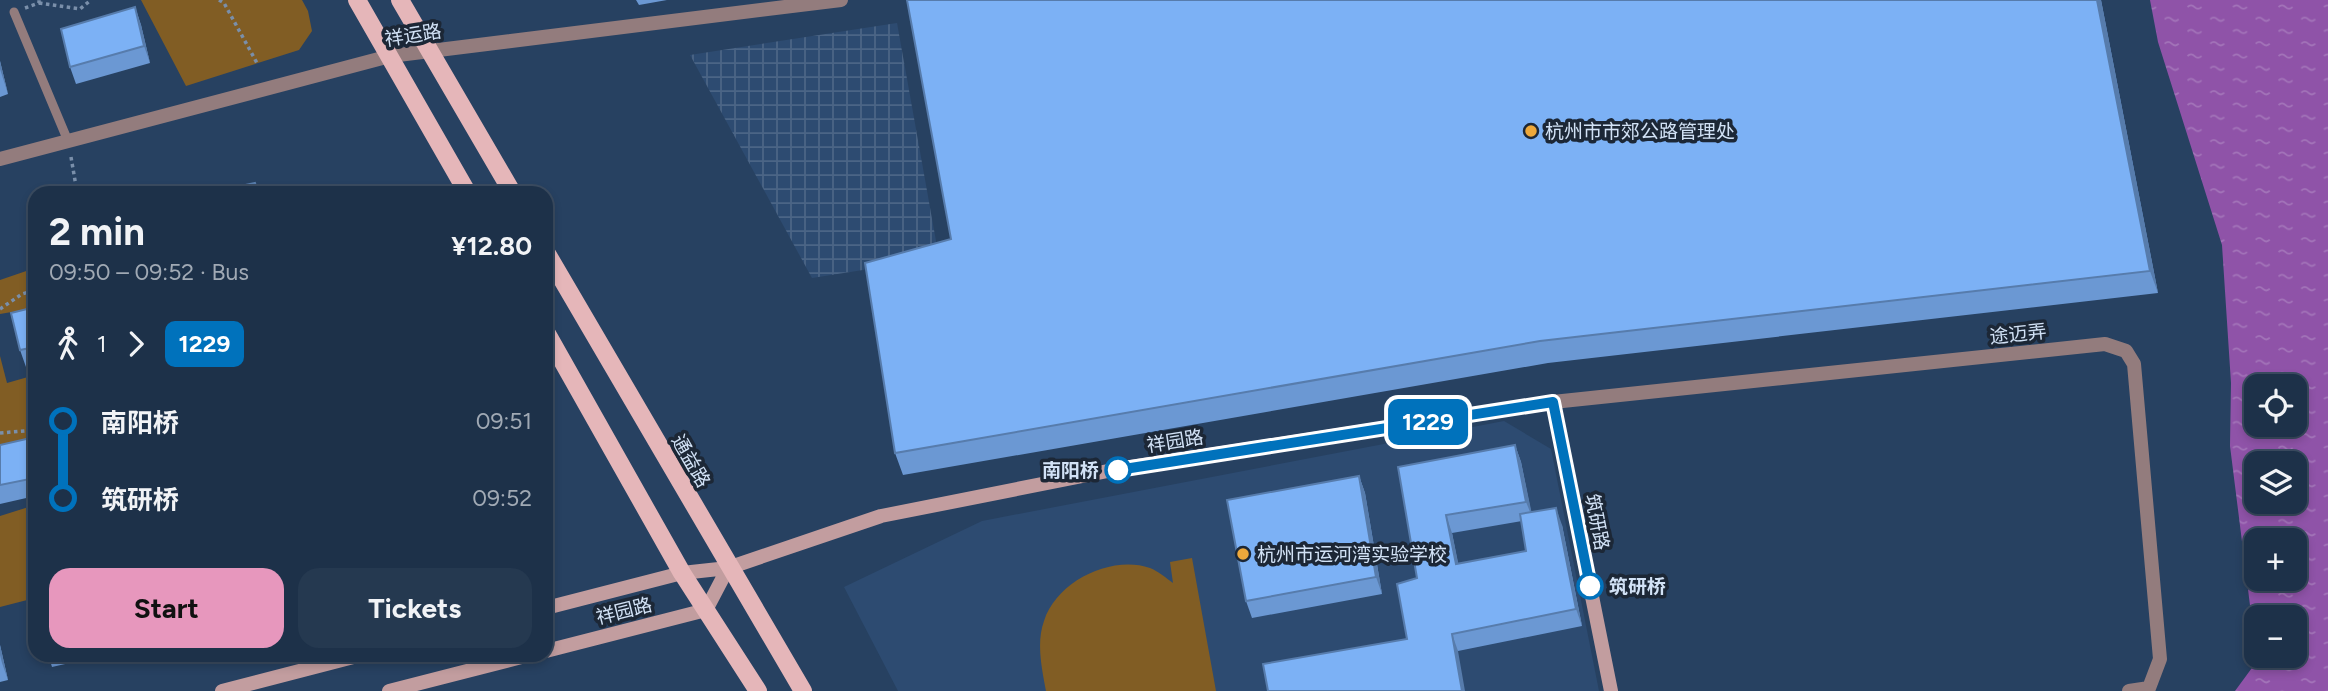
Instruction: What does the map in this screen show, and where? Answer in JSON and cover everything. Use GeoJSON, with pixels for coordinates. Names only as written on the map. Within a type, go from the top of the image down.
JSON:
{"type":"FeatureCollection","features":[{"type":"Feature","properties":{"kind":"main road"},"geometry":{"type":"LineString","coordinates":[[357,0],[464,186]]}},
{"type":"Feature","properties":{"kind":"main road"},"geometry":{"type":"LineString","coordinates":[[400,0],[509,186]]}},
{"type":"Feature","properties":{"kind":"main road","name":"通益路"},"geometry":{"type":"LineString","coordinates":[[553,264],[803,691]]}},
{"type":"Feature","properties":{"kind":"main road"},"geometry":{"type":"LineString","coordinates":[[553,344],[682,573],[758,691]]}},
{"type":"Feature","properties":{"kind":"street","name":"祥运路"},"geometry":{"type":"LineString","coordinates":[[0,159],[390,56],[841,0]]}},
{"type":"Feature","properties":{"kind":"street","name":"途迈弄"},"geometry":{"type":"LineString","coordinates":[[1553,402],[2105,344],[2126,352],[2134,364],[2160,659],[2149,688],[2129,691]]}},
{"type":"Feature","properties":{"kind":"street","name":"祥园路"},"geometry":{"type":"LineString","coordinates":[[553,606],[682,573],[729,568],[881,516],[1118,470],[1553,402]]}},
{"type":"Feature","properties":{"kind":"street","name":"筑研路"},"geometry":{"type":"LineString","coordinates":[[1553,402],[1611,691]]}},
{"type":"Feature","properties":{"kind":"street"},"geometry":{"type":"LineString","coordinates":[[706,610],[729,568]]}},
{"type":"Feature","properties":{"kind":"street","name":"祥园路"},"geometry":{"type":"LineString","coordinates":[[553,649],[706,610]]}},
{"type":"Feature","properties":{"kind":"street"},"geometry":{"type":"LineString","coordinates":[[222,691],[334,662]]}},
{"type":"Feature","properties":{"kind":"street"},"geometry":{"type":"LineString","coordinates":[[389,691],[502,662]]}},
{"type":"Feature","properties":{"kind":"lane"},"geometry":{"type":"LineString","coordinates":[[14,12],[68,141]]}},
{"type":"Feature","properties":{"kind":"path"},"geometry":{"type":"LineString","coordinates":[[39,3],[80,9],[91,0]]}},
{"type":"Feature","properties":{"kind":"path"},"geometry":{"type":"LineString","coordinates":[[223,1],[257,63]]}},
{"type":"Feature","properties":{"kind":"path"},"geometry":{"type":"LineString","coordinates":[[68,141],[76,186]]}},
{"type":"Feature","properties":{"kind":"path"},"geometry":{"type":"LineString","coordinates":[[0,309],[28,292]]}},
{"type":"Feature","properties":{"kind":"path"},"geometry":{"type":"LineString","coordinates":[[0,433],[28,431]]}},
{"type":"Feature","properties":{"kind":"shaded area"},"geometry":{"type":"Polygon","coordinates":[[[141,0],[302,0],[308,11],[312,31],[299,50],[186,86],[141,0]]]}},
{"type":"Feature","properties":{"kind":"shaded area"},"geometry":{"type":"Polygon","coordinates":[[[897,23],[939,258],[812,278],[690,55],[897,23]]]}},
{"type":"Feature","properties":{"kind":"shaded area"},"geometry":{"type":"Polygon","coordinates":[[[28,270],[28,309],[0,314],[0,280],[28,270]]]}},
{"type":"Feature","properties":{"kind":"shaded area"},"geometry":{"type":"Polygon","coordinates":[[[0,356],[7,383],[28,377],[28,439],[0,446],[0,356]]]}},
{"type":"Feature","properties":{"kind":"shaded area","name":"杭州市运河湾实验学校"},"geometry":{"type":"Polygon","coordinates":[[[1504,421],[1551,449],[1599,691],[898,691],[844,587],[982,521],[1504,421]]]}},
{"type":"Feature","properties":{"kind":"shaded area"},"geometry":{"type":"Polygon","coordinates":[[[28,507],[28,600],[0,607],[0,516],[28,507]]]}},
{"type":"Feature","properties":{"kind":"shaded area"},"geometry":{"type":"Polygon","coordinates":[[[1192,558],[1216,691],[1046,691],[1040,656],[1044,621],[1051,607],[1073,583],[1103,569],[1135,565],[1150,568],[1173,583],[1170,562],[1192,558]]]}},
{"type":"Feature","properties":{"kind":"water"},"geometry":{"type":"Polygon","coordinates":[[[2150,0],[2328,0],[2328,691],[2235,691],[2252,668],[2307,668],[2307,605],[2250,605],[2248,591],[2307,591],[2307,528],[2244,528],[2244,557],[2230,446],[2231,383],[2222,245],[2158,42],[2150,0]]]}},
{"type":"Feature","properties":{"kind":"building","name":"杭州市市郊公路管理处"},"geometry":{"type":"Polygon","coordinates":[[[907,0],[2097,0],[2150,271],[1540,341],[895,453],[865,263],[951,239],[907,0]]]}},
{"type":"Feature","properties":{"kind":"building"},"geometry":{"type":"Polygon","coordinates":[[[135,7],[144,46],[70,67],[61,29],[135,7]]]}},
{"type":"Feature","properties":{"kind":"building"},"geometry":{"type":"Polygon","coordinates":[[[28,309],[28,348],[20,350],[11,313],[28,309]]]}},
{"type":"Feature","properties":{"kind":"building"},"geometry":{"type":"Polygon","coordinates":[[[28,439],[28,479],[0,485],[0,445],[28,439]]]}},
{"type":"Feature","properties":{"kind":"building"},"geometry":{"type":"Polygon","coordinates":[[[1515,445],[1526,502],[1446,515],[1456,564],[1526,551],[1520,514],[1556,508],[1576,609],[1452,634],[1462,691],[1268,691],[1263,664],[1407,639],[1397,584],[1417,578],[1398,467],[1515,445]]]}},
{"type":"Feature","properties":{"kind":"building"},"geometry":{"type":"Polygon","coordinates":[[[1359,476],[1376,577],[1246,601],[1227,500],[1359,476]]]}},
{"type":"Feature","properties":{"kind":"bus line","name":"1229"},"geometry":{"type":"LineString","coordinates":[[1118,470],[1553,402],[1590,586]]}},
{"type":"Feature","properties":{"kind":"place","name":"杭州市市郊公路管理处"},"geometry":{"type":"Point","coordinates":[1531,131]}},
{"type":"Feature","properties":{"kind":"place","name":"南阳桥"},"geometry":{"type":"Point","coordinates":[1118,470]}},
{"type":"Feature","properties":{"kind":"place","name":"杭州市运河湾实验学校"},"geometry":{"type":"Point","coordinates":[1243,554]}},
{"type":"Feature","properties":{"kind":"place","name":"筑研桥"},"geometry":{"type":"Point","coordinates":[1590,586]}}]}
